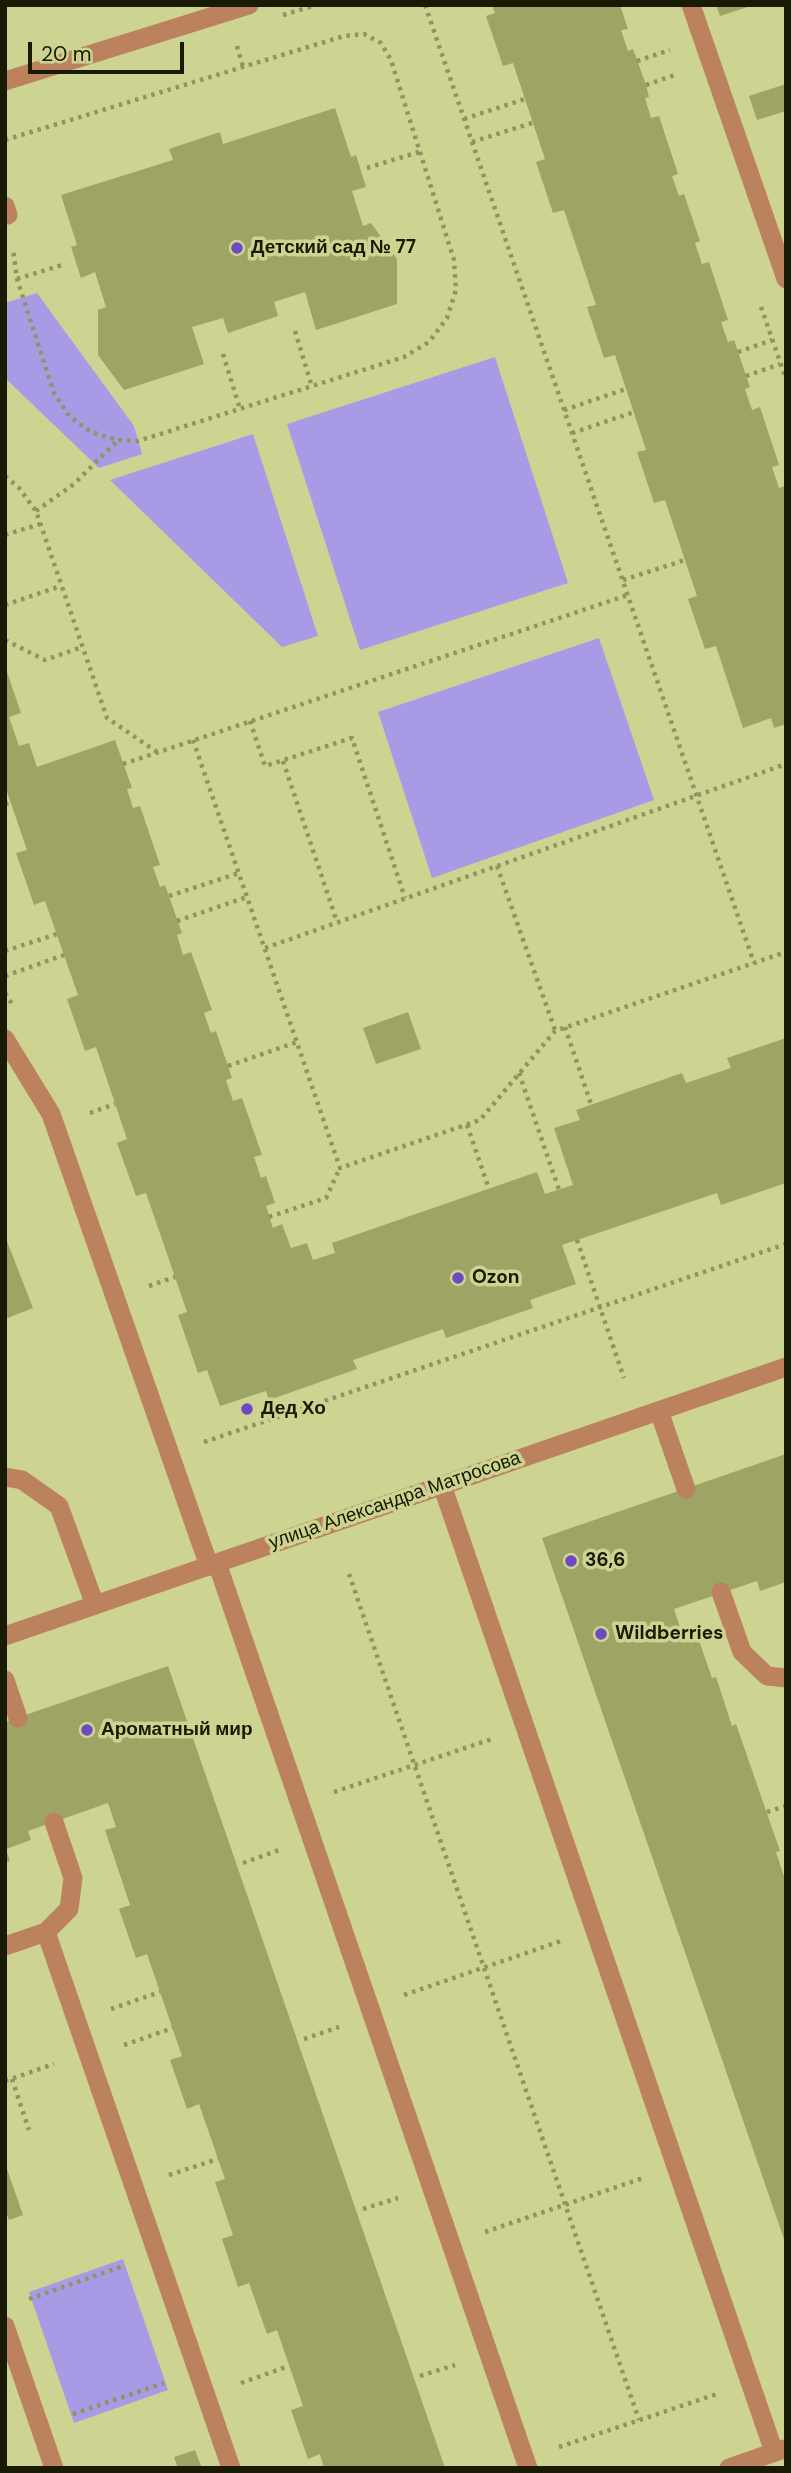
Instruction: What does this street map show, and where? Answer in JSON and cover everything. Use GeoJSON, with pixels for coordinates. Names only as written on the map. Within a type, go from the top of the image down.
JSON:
{"type":"FeatureCollection","features":[{"type":"Feature","properties":{"kind":"street"},"geometry":{"type":"LineString","coordinates":[[5,81],[249,5]]}},
{"type":"Feature","properties":{"kind":"street"},"geometry":{"type":"LineString","coordinates":[[691,5],[786,279]]}},
{"type":"Feature","properties":{"kind":"street"},"geometry":{"type":"LineString","coordinates":[[5,1039],[51,1114],[171,1453],[300,1804],[527,2463]]}},
{"type":"Feature","properties":{"kind":"street","name":"улица Александра Матросова"},"geometry":{"type":"LineString","coordinates":[[5,1636],[786,1367]]}},
{"type":"Feature","properties":{"kind":"street"},"geometry":{"type":"LineString","coordinates":[[659,1411],[686,1489]]}},
{"type":"Feature","properties":{"kind":"street"},"geometry":{"type":"LineString","coordinates":[[5,1477],[22,1480],[59,1506],[94,1605]]}},
{"type":"Feature","properties":{"kind":"street"},"geometry":{"type":"LineString","coordinates":[[442,1485],[750,2382],[780,2450],[729,2468]]}},
{"type":"Feature","properties":{"kind":"street"},"geometry":{"type":"LineString","coordinates":[[721,1592],[742,1652],[767,1676],[786,1678]]}},
{"type":"Feature","properties":{"kind":"street"},"geometry":{"type":"LineString","coordinates":[[5,1680],[18,1718]]}},
{"type":"Feature","properties":{"kind":"street"},"geometry":{"type":"LineString","coordinates":[[5,1946],[46,1932],[69,1909],[73,1878],[54,1822]]}},
{"type":"Feature","properties":{"kind":"street"},"geometry":{"type":"LineString","coordinates":[[46,1932],[231,2468]]}},
{"type":"Feature","properties":{"kind":"street"},"geometry":{"type":"LineString","coordinates":[[5,2326],[54,2468]]}},
{"type":"Feature","properties":{"kind":"path"},"geometry":{"type":"LineString","coordinates":[[425,5],[754,963]]}},
{"type":"Feature","properties":{"kind":"path"},"geometry":{"type":"LineString","coordinates":[[5,140],[344,36],[364,34],[381,43],[391,60],[454,260],[456,290],[447,318],[429,342],[404,357],[138,441],[117,440],[91,432],[69,416],[54,393],[17,279],[7,210]]}},
{"type":"Feature","properties":{"kind":"path"},"geometry":{"type":"LineString","coordinates":[[234,37],[243,67]]}},
{"type":"Feature","properties":{"kind":"path"},"geometry":{"type":"LineString","coordinates":[[637,61],[672,49]]}},
{"type":"Feature","properties":{"kind":"path"},"geometry":{"type":"LineString","coordinates":[[646,85],[680,73]]}},
{"type":"Feature","properties":{"kind":"path"},"geometry":{"type":"LineString","coordinates":[[464,119],[524,99]]}},
{"type":"Feature","properties":{"kind":"path"},"geometry":{"type":"LineString","coordinates":[[472,142],[532,123]]}},
{"type":"Feature","properties":{"kind":"path"},"geometry":{"type":"LineString","coordinates":[[367,168],[420,152]]}},
{"type":"Feature","properties":{"kind":"path"},"geometry":{"type":"LineString","coordinates":[[17,279],[65,264]]}},
{"type":"Feature","properties":{"kind":"path"},"geometry":{"type":"LineString","coordinates":[[295,331],[312,387]]}},
{"type":"Feature","properties":{"kind":"path"},"geometry":{"type":"LineString","coordinates":[[738,352],[772,340]]}},
{"type":"Feature","properties":{"kind":"path"},"geometry":{"type":"LineString","coordinates":[[223,354],[240,409]]}},
{"type":"Feature","properties":{"kind":"path"},"geometry":{"type":"LineString","coordinates":[[746,376],[780,364]]}},
{"type":"Feature","properties":{"kind":"path"},"geometry":{"type":"LineString","coordinates":[[564,410],[626,389]]}},
{"type":"Feature","properties":{"kind":"path"},"geometry":{"type":"LineString","coordinates":[[572,433],[634,412]]}},
{"type":"Feature","properties":{"kind":"path"},"geometry":{"type":"LineString","coordinates":[[36,511],[74,484],[117,440]]}},
{"type":"Feature","properties":{"kind":"path"},"geometry":{"type":"LineString","coordinates":[[5,475],[19,488],[36,511],[107,718],[158,752]]}},
{"type":"Feature","properties":{"kind":"path"},"geometry":{"type":"LineString","coordinates":[[5,535],[40,524]]}},
{"type":"Feature","properties":{"kind":"path"},"geometry":{"type":"LineString","coordinates":[[623,580],[685,560]]}},
{"type":"Feature","properties":{"kind":"path"},"geometry":{"type":"LineString","coordinates":[[5,605],[61,586]]}},
{"type":"Feature","properties":{"kind":"path"},"geometry":{"type":"LineString","coordinates":[[123,764],[628,595]]}},
{"type":"Feature","properties":{"kind":"path"},"geometry":{"type":"LineString","coordinates":[[5,640],[45,660],[82,647]]}},
{"type":"Feature","properties":{"kind":"path"},"geometry":{"type":"LineString","coordinates":[[250,721],[265,766],[352,738],[405,898]]}},
{"type":"Feature","properties":{"kind":"path"},"geometry":{"type":"LineString","coordinates":[[193,740],[340,1168],[326,1198],[269,1217]]}},
{"type":"Feature","properties":{"kind":"path"},"geometry":{"type":"LineString","coordinates":[[284,761],[337,922]]}},
{"type":"Feature","properties":{"kind":"path"},"geometry":{"type":"LineString","coordinates":[[265,948],[786,764]]}},
{"type":"Feature","properties":{"kind":"path"},"geometry":{"type":"LineString","coordinates":[[497,866],[555,1031]]}},
{"type":"Feature","properties":{"kind":"path"},"geometry":{"type":"LineString","coordinates":[[169,896],[239,873]]}},
{"type":"Feature","properties":{"kind":"path"},"geometry":{"type":"LineString","coordinates":[[177,921],[247,897]]}},
{"type":"Feature","properties":{"kind":"path"},"geometry":{"type":"LineString","coordinates":[[5,951],[57,934]]}},
{"type":"Feature","properties":{"kind":"path"},"geometry":{"type":"LineString","coordinates":[[340,1168],[480,1120],[555,1031],[786,952]]}},
{"type":"Feature","properties":{"kind":"path"},"geometry":{"type":"LineString","coordinates":[[5,976],[64,955]]}},
{"type":"Feature","properties":{"kind":"path"},"geometry":{"type":"LineString","coordinates":[[565,1027],[591,1104]]}},
{"type":"Feature","properties":{"kind":"path"},"geometry":{"type":"LineString","coordinates":[[228,1066],[297,1042]]}},
{"type":"Feature","properties":{"kind":"path"},"geometry":{"type":"LineString","coordinates":[[519,1073],[559,1190]]}},
{"type":"Feature","properties":{"kind":"path"},"geometry":{"type":"LineString","coordinates":[[78,1117],[115,1104]]}},
{"type":"Feature","properties":{"kind":"path"},"geometry":{"type":"LineString","coordinates":[[467,1125],[489,1189]]}},
{"type":"Feature","properties":{"kind":"path"},"geometry":{"type":"LineString","coordinates":[[576,1241],[624,1378]]}},
{"type":"Feature","properties":{"kind":"path"},"geometry":{"type":"LineString","coordinates":[[171,1453],[786,1244]]}},
{"type":"Feature","properties":{"kind":"path"},"geometry":{"type":"LineString","coordinates":[[137,1290],[175,1277]]}},
{"type":"Feature","properties":{"kind":"path"},"geometry":{"type":"LineString","coordinates":[[349,1574],[639,2420]]}},
{"type":"Feature","properties":{"kind":"path"},"geometry":{"type":"LineString","coordinates":[[300,1804],[525,1728]]}},
{"type":"Feature","properties":{"kind":"path"},"geometry":{"type":"LineString","coordinates":[[767,1812],[786,1806]]}},
{"type":"Feature","properties":{"kind":"path"},"geometry":{"type":"LineString","coordinates":[[243,1863],[278,1851]]}},
{"type":"Feature","properties":{"kind":"path"},"geometry":{"type":"LineString","coordinates":[[370,2007],[595,1929]]}},
{"type":"Feature","properties":{"kind":"path"},"geometry":{"type":"LineString","coordinates":[[77,2021],[160,1992]]}},
{"type":"Feature","properties":{"kind":"path"},"geometry":{"type":"LineString","coordinates":[[304,2039],[339,2027]]}},
{"type":"Feature","properties":{"kind":"path"},"geometry":{"type":"LineString","coordinates":[[5,2081],[173,2028]]}},
{"type":"Feature","properties":{"kind":"path"},"geometry":{"type":"LineString","coordinates":[[12,2079],[29,2130]]}},
{"type":"Feature","properties":{"kind":"path"},"geometry":{"type":"LineString","coordinates":[[134,2187],[218,2159]]}},
{"type":"Feature","properties":{"kind":"path"},"geometry":{"type":"LineString","coordinates":[[452,2244],[676,2166]]}},
{"type":"Feature","properties":{"kind":"path"},"geometry":{"type":"LineString","coordinates":[[363,2209],[398,2197]]}},
{"type":"Feature","properties":{"kind":"path"},"geometry":{"type":"LineString","coordinates":[[31,2298],[125,2266]]}},
{"type":"Feature","properties":{"kind":"path"},"geometry":{"type":"LineString","coordinates":[[420,2376],[455,2365]]}},
{"type":"Feature","properties":{"kind":"path"},"geometry":{"type":"LineString","coordinates":[[206,2395],[289,2366]]}},
{"type":"Feature","properties":{"kind":"path"},"geometry":{"type":"LineString","coordinates":[[72,2414],[165,2382]]}},
{"type":"Feature","properties":{"kind":"path"},"geometry":{"type":"LineString","coordinates":[[527,2463],[639,2420],[750,2382]]}},
{"type":"Feature","properties":{"kind":"shaded area"},"geometry":{"type":"Polygon","coordinates":[[[37,293],[134,426],[142,454],[99,468],[5,378],[5,303],[37,293]]]}},
{"type":"Feature","properties":{"kind":"shaded area"},"geometry":{"type":"Polygon","coordinates":[[[495,357],[568,583],[360,650],[287,424],[495,357]]]}},
{"type":"Feature","properties":{"kind":"shaded area"},"geometry":{"type":"Polygon","coordinates":[[[253,434],[318,636],[282,647],[110,480],[253,434]]]}},
{"type":"Feature","properties":{"kind":"shaded area"},"geometry":{"type":"Polygon","coordinates":[[[599,638],[654,800],[432,878],[378,712],[599,638]]]}},
{"type":"Feature","properties":{"kind":"shaded area"},"geometry":{"type":"Polygon","coordinates":[[[123,2259],[168,2390],[74,2423],[29,2292],[123,2259]]]}},
{"type":"Feature","properties":{"kind":"building"},"geometry":{"type":"Polygon","coordinates":[[[492,5],[620,5],[628,29],[621,30],[628,51],[633,49],[646,85],[649,97],[645,98],[651,118],[659,116],[678,174],[672,176],[679,196],[684,194],[700,241],[695,243],[702,264],[709,262],[728,320],[721,322],[728,342],[734,340],[750,387],[745,389],[752,410],[760,407],[779,465],[772,467],[779,488],[786,488],[786,724],[774,728],[771,718],[743,728],[716,646],[705,649],[688,599],[697,596],[665,500],[654,503],[637,452],[646,450],[615,355],[604,358],[587,307],[596,305],[564,210],[553,213],[536,162],[545,159],[513,63],[503,66],[486,16],[495,13],[492,5]]]}},
{"type":"Feature","properties":{"kind":"building"},"geometry":{"type":"Polygon","coordinates":[[[716,5],[751,5],[751,6],[720,16],[716,5]]]}},
{"type":"Feature","properties":{"kind":"building"},"geometry":{"type":"Polygon","coordinates":[[[786,84],[786,111],[757,120],[749,96],[786,84]]]}},
{"type":"Feature","properties":{"kind":"building"},"geometry":{"type":"Polygon","coordinates":[[[335,108],[351,157],[356,155],[366,187],[352,191],[363,226],[371,223],[397,259],[397,304],[316,330],[305,292],[274,302],[278,316],[228,333],[223,318],[192,327],[204,364],[124,390],[98,355],[98,310],[106,307],[95,272],[81,278],[71,247],[77,245],[61,195],[173,160],[169,149],[220,132],[223,144],[335,108]]]}},
{"type":"Feature","properties":{"kind":"building"},"geometry":{"type":"Polygon","coordinates":[[[6,669],[21,713],[9,717],[19,746],[29,743],[37,767],[115,740],[132,788],[127,789],[133,808],[140,806],[160,865],[153,867],[160,887],[165,885],[182,933],[177,935],[183,955],[191,952],[212,1010],[204,1013],[211,1033],[216,1031],[232,1078],[226,1080],[233,1101],[242,1098],[262,1155],[254,1157],[261,1178],[266,1176],[275,1203],[266,1206],[273,1228],[282,1224],[291,1248],[307,1243],[313,1260],[335,1253],[332,1243],[537,1172],[545,1194],[573,1185],[554,1128],[580,1120],[576,1110],[682,1073],[686,1083],[731,1068],[727,1058],[786,1038],[786,1183],[721,1205],[717,1193],[562,1245],[576,1284],[530,1300],[533,1308],[446,1338],[443,1329],[353,1360],[357,1369],[269,1400],[266,1391],[220,1406],[207,1370],[198,1373],[178,1315],[187,1312],[146,1193],[136,1196],[117,1143],[127,1139],[96,1047],[85,1051],[67,999],[78,995],[45,901],[34,905],[16,853],[27,850],[5,786],[6,669]]]}},
{"type":"Feature","properties":{"kind":"building"},"geometry":{"type":"Polygon","coordinates":[[[408,1012],[421,1049],[376,1064],[363,1028],[408,1012]]]}},
{"type":"Feature","properties":{"kind":"building"},"geometry":{"type":"Polygon","coordinates":[[[5,1236],[33,1308],[5,1319],[5,1236]]]}},
{"type":"Feature","properties":{"kind":"building"},"geometry":{"type":"Polygon","coordinates":[[[786,1454],[786,1582],[760,1591],[757,1581],[674,1609],[682,1633],[695,1629],[712,1678],[716,1677],[732,1726],[736,1724],[780,1851],[776,1852],[786,1882],[785,2242],[542,1538],[786,1454]]]}},
{"type":"Feature","properties":{"kind":"building"},"geometry":{"type":"Polygon","coordinates":[[[168,1666],[445,2468],[324,2468],[320,2454],[308,2459],[291,2410],[303,2406],[277,2330],[267,2334],[249,2283],[238,2287],[222,2239],[233,2235],[215,2182],[225,2179],[199,2104],[187,2109],[170,2060],[182,2056],[147,1954],[136,1958],[119,1909],[130,1905],[105,1830],[116,1827],[108,1803],[28,1831],[31,1840],[6,1849],[10,1861],[5,1863],[5,1722],[168,1666]]]}},
{"type":"Feature","properties":{"kind":"building"},"geometry":{"type":"Polygon","coordinates":[[[6,2166],[23,2215],[9,2220],[5,2210],[6,2166]]]}},
{"type":"Feature","properties":{"kind":"building"},"geometry":{"type":"Polygon","coordinates":[[[195,2450],[202,2468],[178,2468],[174,2457],[195,2450]]]}},
{"type":"Feature","properties":{"kind":"place","name":"Детский сад № 77"},"geometry":{"type":"Point","coordinates":[237,248]}},
{"type":"Feature","properties":{"kind":"place","name":"Ozon"},"geometry":{"type":"Point","coordinates":[458,1278]}},
{"type":"Feature","properties":{"kind":"place","name":"Дед Хо"},"geometry":{"type":"Point","coordinates":[247,1409]}},
{"type":"Feature","properties":{"kind":"place","name":"36,6"},"geometry":{"type":"Point","coordinates":[571,1561]}},
{"type":"Feature","properties":{"kind":"place","name":"Wildberries"},"geometry":{"type":"Point","coordinates":[601,1634]}},
{"type":"Feature","properties":{"kind":"place","name":"Ароматный мир"},"geometry":{"type":"Point","coordinates":[87,1730]}}]}
